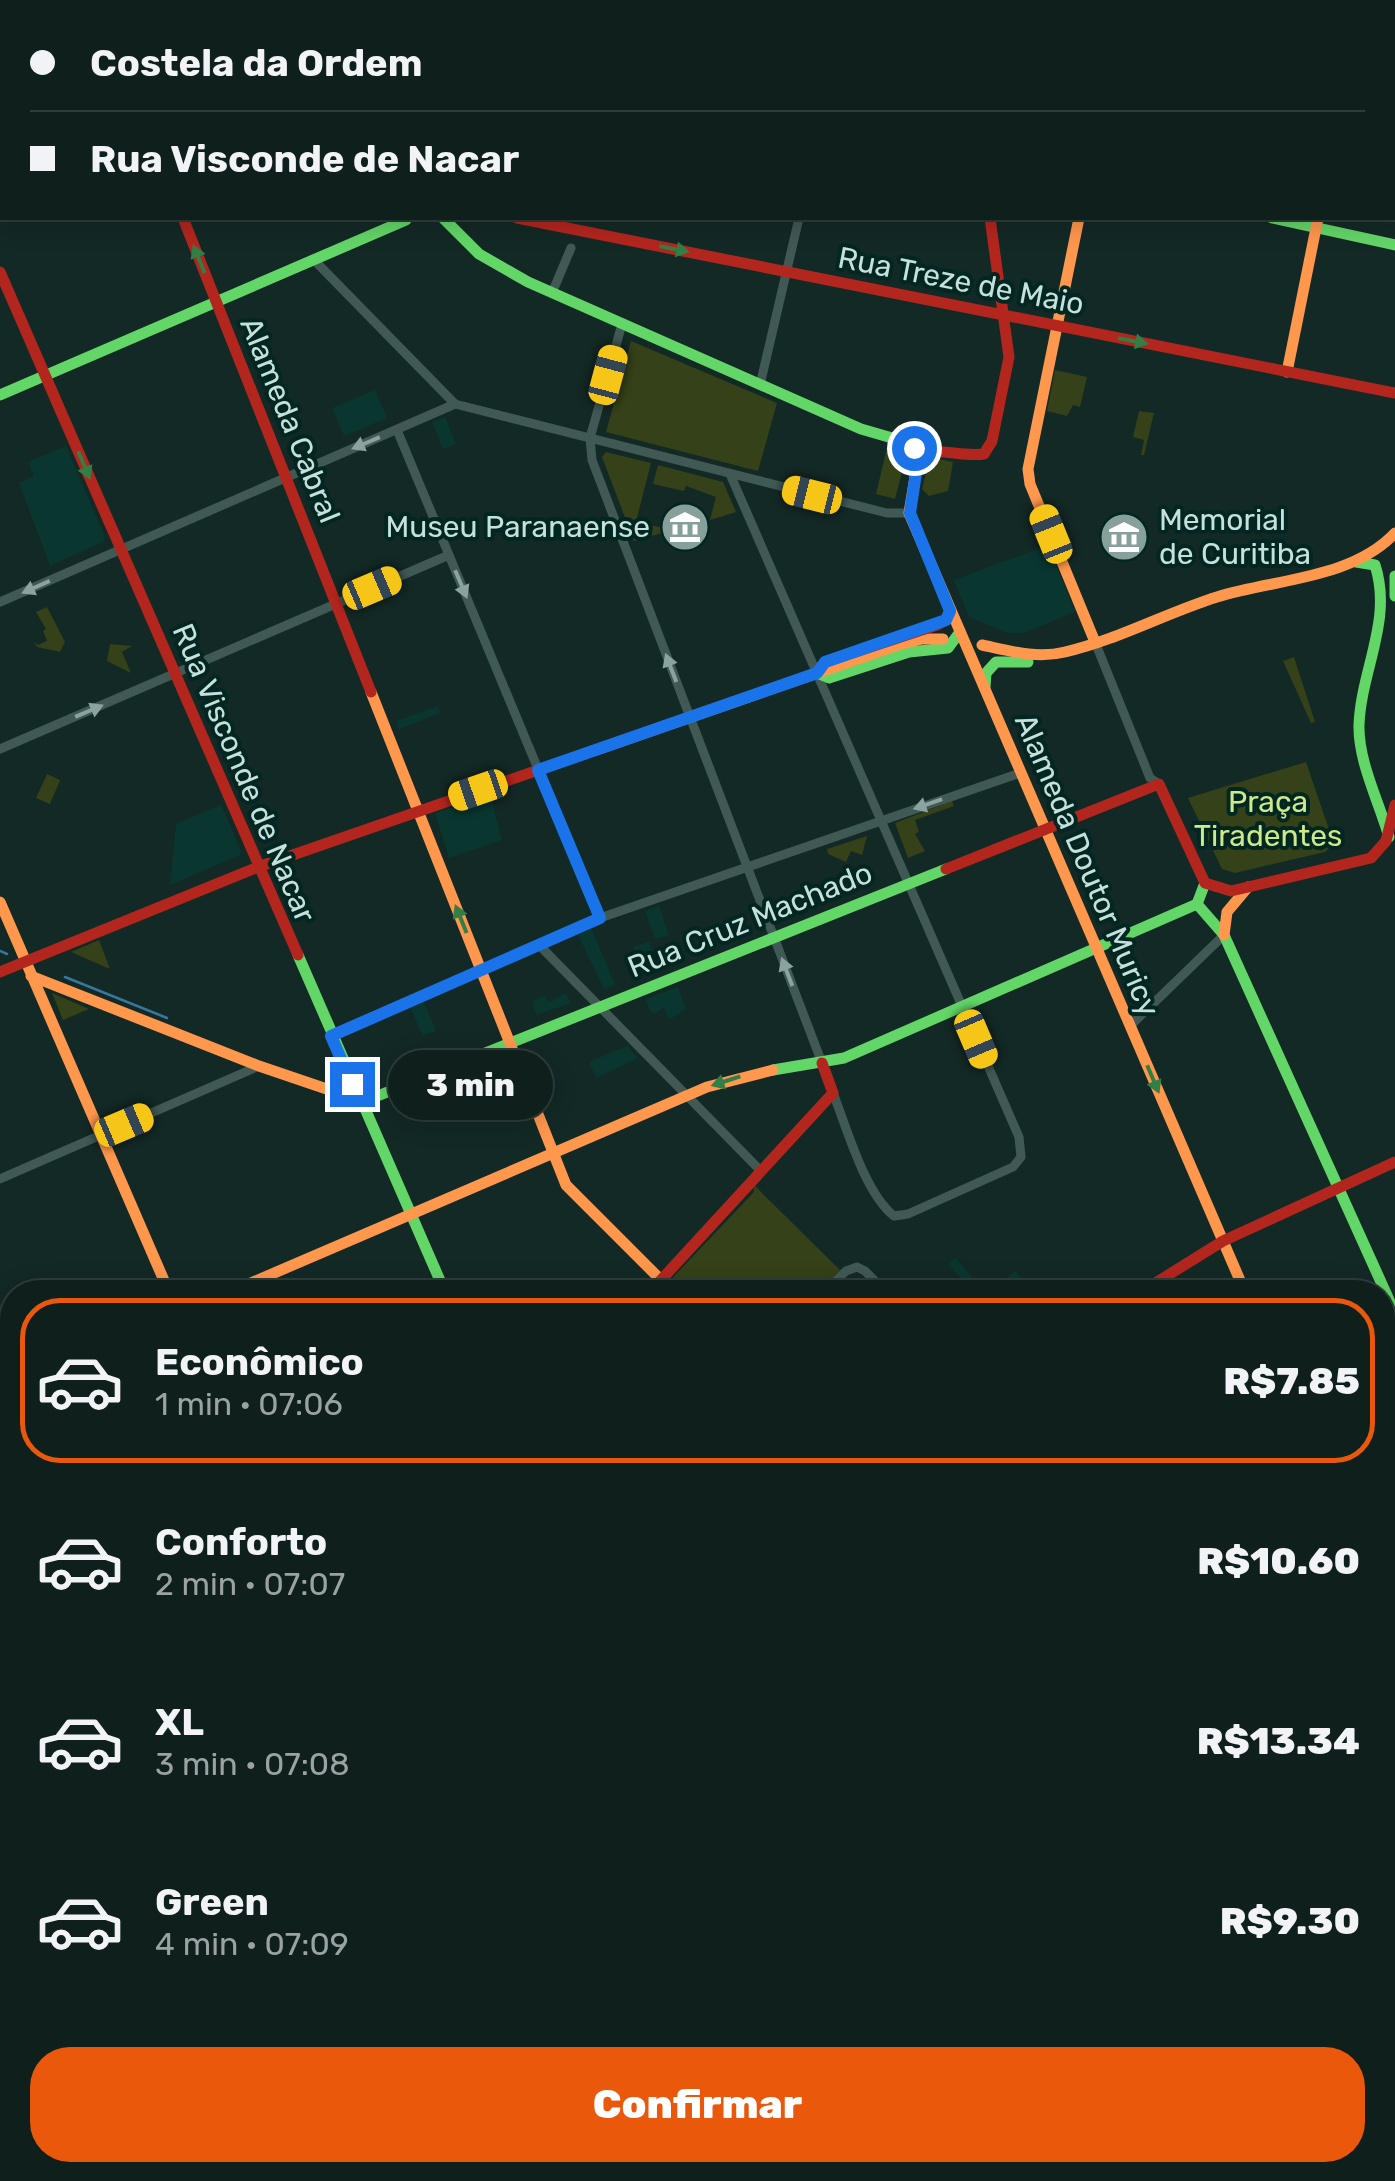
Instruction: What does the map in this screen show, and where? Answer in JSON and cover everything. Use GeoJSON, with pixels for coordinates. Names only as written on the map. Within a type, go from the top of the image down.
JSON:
{"type":"FeatureCollection","features":[{"type":"Feature","properties":{"kind":"street","name":"Alameda Cabral"},"geometry":{"type":"LineString","coordinates":[[184,220],[566,1185],[661,1280]]}},
{"type":"Feature","properties":{"kind":"street"},"geometry":{"type":"LineString","coordinates":[[0,395],[406,220]]}},
{"type":"Feature","properties":{"kind":"street"},"geometry":{"type":"LineString","coordinates":[[445,220],[488,260],[552,294],[861,429],[906,442],[919,453]]}},
{"type":"Feature","properties":{"kind":"street","name":"Rua Treze de Maio"},"geometry":{"type":"LineString","coordinates":[[538,220],[581,224],[786,272],[1395,393]]}},
{"type":"Feature","properties":{"kind":"street"},"geometry":{"type":"LineString","coordinates":[[760,385],[798,220]]}},
{"type":"Feature","properties":{"kind":"street"},"geometry":{"type":"LineString","coordinates":[[919,453],[931,448],[969,456],[984,454],[992,441],[1008,362],[990,220]]}},
{"type":"Feature","properties":{"kind":"street"},"geometry":{"type":"LineString","coordinates":[[1080,220],[1028,462],[1030,484],[1150,778],[1159,784],[1205,882],[1220,890],[1249,886],[1371,858],[1392,838],[1395,805]]}},
{"type":"Feature","properties":{"kind":"street"},"geometry":{"type":"LineString","coordinates":[[1287,372],[1317,222],[1395,245]]}},
{"type":"Feature","properties":{"kind":"street"},"geometry":{"type":"LineString","coordinates":[[552,294],[571,248]]}},
{"type":"Feature","properties":{"kind":"street"},"geometry":{"type":"LineString","coordinates":[[313,259],[456,404],[887,514],[910,513],[919,453]]}},
{"type":"Feature","properties":{"kind":"street","name":"Rua Visconde de Nacar"},"geometry":{"type":"LineString","coordinates":[[0,272],[440,1280]]}},
{"type":"Feature","properties":{"kind":"street"},"geometry":{"type":"LineString","coordinates":[[622,324],[590,438],[592,460],[864,1171],[882,1204],[894,1216],[908,1214],[1014,1166],[1021,1150],[1019,1137],[730,474]]}},
{"type":"Feature","properties":{"kind":"street"},"geometry":{"type":"LineString","coordinates":[[0,602],[456,404]]}},
{"type":"Feature","properties":{"kind":"street"},"geometry":{"type":"LineString","coordinates":[[397,430],[600,918]]}},
{"type":"Feature","properties":{"kind":"street","name":"Alameda Doutor Muricy"},"geometry":{"type":"LineString","coordinates":[[910,513],[1240,1280]]}},
{"type":"Feature","properties":{"kind":"street"},"geometry":{"type":"LineString","coordinates":[[982,645],[1045,656],[1217,598],[1356,562],[1380,548],[1395,533]]}},
{"type":"Feature","properties":{"kind":"street"},"geometry":{"type":"LineString","coordinates":[[0,749],[449,555]]}},
{"type":"Feature","properties":{"kind":"street"},"geometry":{"type":"LineString","coordinates":[[1356,562],[1375,565],[1379,570],[1384,616],[1358,727],[1392,838]]}},
{"type":"Feature","properties":{"kind":"street"},"geometry":{"type":"LineString","coordinates":[[1395,576],[1395,596]]}},
{"type":"Feature","properties":{"kind":"street"},"geometry":{"type":"LineString","coordinates":[[1384,616],[1395,607]]}},
{"type":"Feature","properties":{"kind":"street"},"geometry":{"type":"LineString","coordinates":[[817,673],[825,662],[937,626],[950,611]]}},
{"type":"Feature","properties":{"kind":"street"},"geometry":{"type":"LineString","coordinates":[[817,673],[829,678],[909,652],[948,648],[960,632]]}},
{"type":"Feature","properties":{"kind":"street"},"geometry":{"type":"LineString","coordinates":[[4,966],[26,961],[258,867],[418,811],[910,642],[943,639]]}},
{"type":"Feature","properties":{"kind":"street"},"geometry":{"type":"LineString","coordinates":[[986,693],[986,673],[996,662],[1058,662],[1088,652],[1095,642]]}},
{"type":"Feature","properties":{"kind":"street"},"geometry":{"type":"LineString","coordinates":[[331,1036],[600,918],[1020,772]]}},
{"type":"Feature","properties":{"kind":"street","name":"Rua Cruz Machado"},"geometry":{"type":"LineString","coordinates":[[359,1100],[1159,784]]}},
{"type":"Feature","properties":{"kind":"street"},"geometry":{"type":"LineString","coordinates":[[258,1280],[686,1096],[745,1075],[844,1058],[1197,904],[1205,882]]}},
{"type":"Feature","properties":{"kind":"street"},"geometry":{"type":"LineString","coordinates":[[1130,1026],[1224,935],[1227,912],[1249,886]]}},
{"type":"Feature","properties":{"kind":"street"},"geometry":{"type":"LineString","coordinates":[[0,902],[164,1280]]}},
{"type":"Feature","properties":{"kind":"street"},"geometry":{"type":"LineString","coordinates":[[1197,904],[1224,935],[1381,1280]]}},
{"type":"Feature","properties":{"kind":"street"},"geometry":{"type":"LineString","coordinates":[[539,945],[760,1171]]}},
{"type":"Feature","properties":{"kind":"street"},"geometry":{"type":"LineString","coordinates":[[4,966],[259,1066],[359,1100]]}},
{"type":"Feature","properties":{"kind":"street"},"geometry":{"type":"LineString","coordinates":[[0,1179],[259,1066]]}},
{"type":"Feature","properties":{"kind":"street"},"geometry":{"type":"LineString","coordinates":[[661,1280],[833,1093]]}},
{"type":"Feature","properties":{"kind":"street"},"geometry":{"type":"LineString","coordinates":[[1161,1280],[1222,1240],[1395,1162]]}},
{"type":"Feature","properties":{"kind":"street"},"geometry":{"type":"LineString","coordinates":[[837,1280],[857,1268],[874,1280]]}},
{"type":"Feature","properties":{"kind":"shaded area"},"geometry":{"type":"Polygon","coordinates":[[[375,390],[387,418],[344,436],[332,408],[375,390]]]}},
{"type":"Feature","properties":{"kind":"shaded area"},"geometry":{"type":"Polygon","coordinates":[[[445,417],[456,444],[443,449],[432,422],[445,417]]]}},
{"type":"Feature","properties":{"kind":"shaded area"},"geometry":{"type":"Polygon","coordinates":[[[66,446],[105,537],[103,542],[50,566],[19,483],[34,476],[28,462],[66,446]]]}},
{"type":"Feature","properties":{"kind":"shaded area"},"geometry":{"type":"Polygon","coordinates":[[[1048,545],[1075,612],[1024,633],[1007,633],[969,617],[954,580],[1048,545]]]}},
{"type":"Feature","properties":{"kind":"shaded area"},"geometry":{"type":"Polygon","coordinates":[[[438,706],[440,713],[399,729],[396,721],[438,706]]]}},
{"type":"Feature","properties":{"kind":"shaded area"},"geometry":{"type":"Polygon","coordinates":[[[490,794],[502,840],[449,858],[435,813],[490,794]]]}},
{"type":"Feature","properties":{"kind":"shaded area"},"geometry":{"type":"Polygon","coordinates":[[[221,805],[240,855],[170,885],[176,824],[221,805]]]}},
{"type":"Feature","properties":{"kind":"shaded area"},"geometry":{"type":"Polygon","coordinates":[[[659,906],[669,935],[655,939],[645,911],[659,906]]]}},
{"type":"Feature","properties":{"kind":"shaded area"},"geometry":{"type":"Polygon","coordinates":[[[592,929],[615,985],[604,989],[578,935],[592,929]]]}},
{"type":"Feature","properties":{"kind":"shaded area"},"geometry":{"type":"Polygon","coordinates":[[[649,942],[658,968],[643,974],[633,947],[649,942]]]}},
{"type":"Feature","properties":{"kind":"shaded area"},"geometry":{"type":"Polygon","coordinates":[[[678,987],[686,1009],[669,1020],[664,1007],[655,1014],[650,1011],[645,999],[678,987]]]}},
{"type":"Feature","properties":{"kind":"shaded area"},"geometry":{"type":"Polygon","coordinates":[[[565,993],[571,1003],[536,1015],[532,1001],[545,996],[549,1002],[565,993]]]}},
{"type":"Feature","properties":{"kind":"shaded area"},"geometry":{"type":"Polygon","coordinates":[[[424,1002],[436,1031],[422,1036],[411,1008],[424,1002]]]}},
{"type":"Feature","properties":{"kind":"shaded area"},"geometry":{"type":"Polygon","coordinates":[[[627,1046],[638,1058],[596,1078],[589,1062],[627,1046]]]}},
{"type":"Feature","properties":{"kind":"shaded area"},"geometry":{"type":"Polygon","coordinates":[[[955,1258],[975,1280],[963,1280],[948,1264],[955,1258]]]}},
{"type":"Feature","properties":{"kind":"shaded area"},"geometry":{"type":"Polygon","coordinates":[[[1015,1271],[1024,1280],[1004,1280],[1015,1271]]]}},
{"type":"Feature","properties":{"kind":"green space"},"geometry":{"type":"Polygon","coordinates":[[[631,341],[777,403],[758,471],[606,432],[631,341]]]}},
{"type":"Feature","properties":{"kind":"green space"},"geometry":{"type":"Polygon","coordinates":[[[1055,370],[1087,377],[1080,407],[1073,405],[1067,416],[1047,411],[1055,370]]]}},
{"type":"Feature","properties":{"kind":"green space"},"geometry":{"type":"Polygon","coordinates":[[[1139,411],[1154,413],[1144,455],[1144,440],[1133,437],[1139,411]]]}},
{"type":"Feature","properties":{"kind":"green space"},"geometry":{"type":"Polygon","coordinates":[[[887,448],[907,453],[895,499],[876,494],[887,448]]]}},
{"type":"Feature","properties":{"kind":"green space"},"geometry":{"type":"Polygon","coordinates":[[[606,452],[651,463],[636,522],[673,530],[634,541],[602,457],[606,452]]]}},
{"type":"Feature","properties":{"kind":"green space"},"geometry":{"type":"Polygon","coordinates":[[[930,457],[953,462],[948,491],[929,496],[922,489],[930,457]]]}},
{"type":"Feature","properties":{"kind":"green space"},"geometry":{"type":"Polygon","coordinates":[[[658,465],[723,482],[736,512],[710,520],[716,497],[686,486],[684,491],[653,484],[658,465]]]}},
{"type":"Feature","properties":{"kind":"green space"},"geometry":{"type":"Polygon","coordinates":[[[47,607],[65,642],[60,652],[37,647],[34,642],[38,645],[47,641],[43,631],[46,629],[36,612],[47,607]]]}},
{"type":"Feature","properties":{"kind":"green space"},"geometry":{"type":"Polygon","coordinates":[[[110,644],[132,646],[122,652],[131,673],[107,661],[110,644]]]}},
{"type":"Feature","properties":{"kind":"green space"},"geometry":{"type":"Polygon","coordinates":[[[1294,657],[1315,722],[1311,723],[1283,661],[1294,657]]]}},
{"type":"Feature","properties":{"kind":"green space"},"geometry":{"type":"Polygon","coordinates":[[[70,757],[50,804],[36,798],[47,774],[60,780],[70,757]]]}},
{"type":"Feature","properties":{"kind":"green space","name":"Praça Tiradentes"},"geometry":{"type":"Polygon","coordinates":[[[1306,762],[1334,844],[1325,852],[1235,873],[1222,869],[1188,798],[1306,762]]]}},
{"type":"Feature","properties":{"kind":"green space"},"geometry":{"type":"Polygon","coordinates":[[[952,801],[954,806],[915,820],[919,832],[915,834],[925,851],[908,858],[895,823],[952,801]]]}},
{"type":"Feature","properties":{"kind":"green space"},"geometry":{"type":"Polygon","coordinates":[[[867,836],[862,855],[851,851],[846,862],[828,854],[827,849],[867,836]]]}},
{"type":"Feature","properties":{"kind":"green space"},"geometry":{"type":"Polygon","coordinates":[[[99,940],[110,969],[71,952],[99,940]]]}},
{"type":"Feature","properties":{"kind":"green space"},"geometry":{"type":"Polygon","coordinates":[[[52,993],[89,1009],[63,1020],[52,993]]]}},
{"type":"Feature","properties":{"kind":"green space"},"geometry":{"type":"Polygon","coordinates":[[[753,1184],[840,1270],[830,1280],[670,1280],[754,1192],[753,1184]]]}},
{"type":"Feature","properties":{"kind":"waterway"},"geometry":{"type":"LineString","coordinates":[[0,951],[7,954]]}},
{"type":"Feature","properties":{"kind":"waterway"},"geometry":{"type":"LineString","coordinates":[[65,977],[167,1018]]}},
{"type":"Feature","properties":{"kind":"traffic: fast"},"geometry":{"type":"LineString","coordinates":[[0,395],[406,220]]}},
{"type":"Feature","properties":{"kind":"traffic: fast"},"geometry":{"type":"LineString","coordinates":[[445,220],[479,254],[528,282],[861,429],[906,442],[919,453]]}},
{"type":"Feature","properties":{"kind":"traffic: fast"},"geometry":{"type":"LineString","coordinates":[[1281,220],[1395,245]]}},
{"type":"Feature","properties":{"kind":"traffic: fast"},"geometry":{"type":"LineString","coordinates":[[1356,562],[1375,565],[1380,585],[1378,625],[1359,725],[1365,767],[1389,837]]}},
{"type":"Feature","properties":{"kind":"traffic: fast"},"geometry":{"type":"LineString","coordinates":[[1395,576],[1395,596]]}},
{"type":"Feature","properties":{"kind":"traffic: fast"},"geometry":{"type":"LineString","coordinates":[[817,673],[829,678],[909,652],[948,648],[960,632]]}},
{"type":"Feature","properties":{"kind":"traffic: fast"},"geometry":{"type":"LineString","coordinates":[[985,687],[986,673],[996,662],[1028,662]]}},
{"type":"Feature","properties":{"kind":"traffic: fast"},"geometry":{"type":"LineString","coordinates":[[359,1100],[380,1095],[946,869]]}},
{"type":"Feature","properties":{"kind":"traffic: fast"},"geometry":{"type":"LineString","coordinates":[[773,1070],[844,1058],[1197,904],[1205,883]]}},
{"type":"Feature","properties":{"kind":"traffic: fast"},"geometry":{"type":"LineString","coordinates":[[1197,904],[1224,935],[1380,1280]]}},
{"type":"Feature","properties":{"kind":"traffic: fast"},"geometry":{"type":"LineString","coordinates":[[298,955],[440,1280]]}},
{"type":"Feature","properties":{"kind":"traffic: slow"},"geometry":{"type":"LineString","coordinates":[[1079,220],[1028,469],[1030,484],[1095,642]]}},
{"type":"Feature","properties":{"kind":"traffic: slow"},"geometry":{"type":"LineString","coordinates":[[1287,372],[1318,220]]}},
{"type":"Feature","properties":{"kind":"traffic: slow"},"geometry":{"type":"LineString","coordinates":[[919,453],[909,513],[1240,1280]]}},
{"type":"Feature","properties":{"kind":"traffic: slow"},"geometry":{"type":"LineString","coordinates":[[982,645],[1044,655],[1084,647],[1217,597],[1335,569],[1357,560],[1395,533]]}},
{"type":"Feature","properties":{"kind":"traffic: slow"},"geometry":{"type":"LineString","coordinates":[[596,750],[898,645],[943,639]]}},
{"type":"Feature","properties":{"kind":"traffic: slow"},"geometry":{"type":"LineString","coordinates":[[371,692],[566,1185],[661,1280]]}},
{"type":"Feature","properties":{"kind":"traffic: slow"},"geometry":{"type":"LineString","coordinates":[[1224,935],[1227,912],[1248,887]]}},
{"type":"Feature","properties":{"kind":"traffic: slow"},"geometry":{"type":"LineString","coordinates":[[0,902],[164,1280]]}},
{"type":"Feature","properties":{"kind":"traffic: slow"},"geometry":{"type":"LineString","coordinates":[[31,976],[259,1066],[359,1100]]}},
{"type":"Feature","properties":{"kind":"traffic: slow"},"geometry":{"type":"LineString","coordinates":[[258,1280],[707,1087],[773,1070]]}},
{"type":"Feature","properties":{"kind":"traffic: jam"},"geometry":{"type":"LineString","coordinates":[[184,220],[371,692]]}},
{"type":"Feature","properties":{"kind":"traffic: jam"},"geometry":{"type":"LineString","coordinates":[[527,220],[1395,393]]}},
{"type":"Feature","properties":{"kind":"traffic: jam"},"geometry":{"type":"LineString","coordinates":[[919,453],[984,454],[992,441],[1009,357],[990,220]]}},
{"type":"Feature","properties":{"kind":"traffic: jam"},"geometry":{"type":"LineString","coordinates":[[0,272],[298,955]]}},
{"type":"Feature","properties":{"kind":"traffic: jam"},"geometry":{"type":"LineString","coordinates":[[818,672],[825,662],[937,625],[946,620],[950,611]]}},
{"type":"Feature","properties":{"kind":"traffic: jam"},"geometry":{"type":"LineString","coordinates":[[0,972],[258,867],[596,750]]}},
{"type":"Feature","properties":{"kind":"traffic: jam"},"geometry":{"type":"LineString","coordinates":[[946,869],[1159,784],[1205,883]]}},
{"type":"Feature","properties":{"kind":"traffic: jam"},"geometry":{"type":"LineString","coordinates":[[1205,883],[1231,891],[1371,858],[1386,841],[1395,805]]}},
{"type":"Feature","properties":{"kind":"traffic: jam"},"geometry":{"type":"LineString","coordinates":[[661,1280],[833,1093],[822,1063]]}},
{"type":"Feature","properties":{"kind":"traffic: jam"},"geometry":{"type":"LineString","coordinates":[[1160,1280],[1223,1241],[1395,1162]]}},
{"type":"Feature","properties":{"kind":"place","name":"Museu Paranaense"},"geometry":{"type":"Point","coordinates":[685,527]}},
{"type":"Feature","properties":{"kind":"place","name":"Memorial de Curitiba"},"geometry":{"type":"Point","coordinates":[1124,537]}},
{"type":"Feature","properties":{"kind":"route"},"geometry":{"type":"LineString","coordinates":[[352,1084],[331,1036],[600,918],[538,770],[817,673],[825,662],[946,620],[950,611],[910,513],[919,453],[914,448]]}}]}
